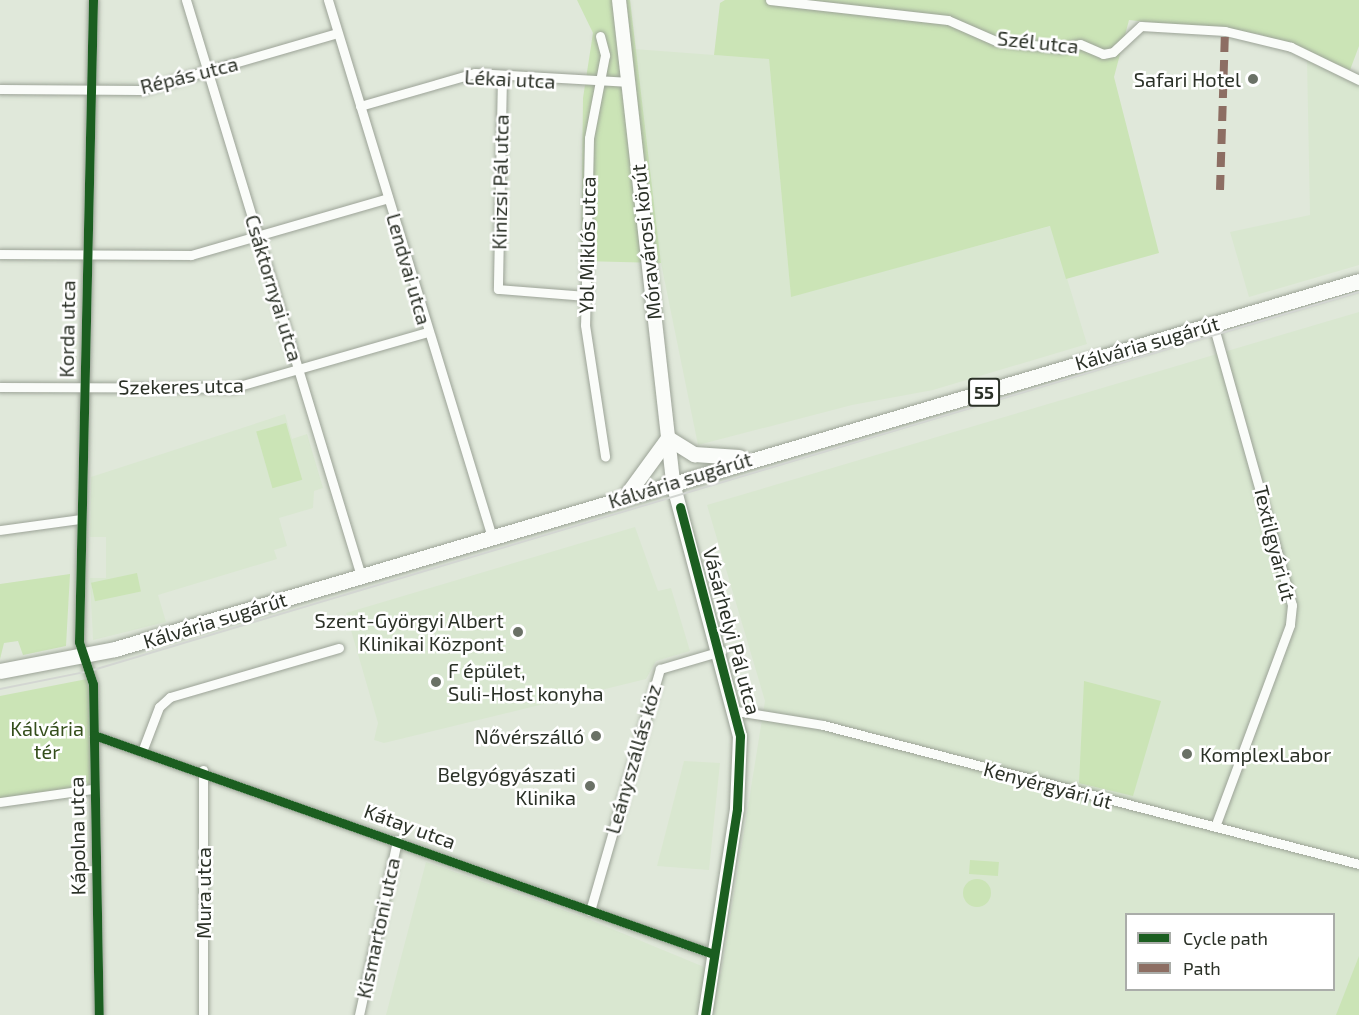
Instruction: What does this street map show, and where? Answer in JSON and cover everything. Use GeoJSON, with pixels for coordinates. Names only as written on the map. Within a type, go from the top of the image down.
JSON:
{"type":"FeatureCollection","features":[{"type":"Feature","properties":{"kind":"main road","name":"Móravárosi körút"},"geometry":{"type":"LineString","coordinates":[[620,0],[673,483]]}},
{"type":"Feature","properties":{"kind":"main road","name":"Kálvária sugárút"},"geometry":{"type":"LineString","coordinates":[[0,671],[85,658],[624,498],[757,456],[1359,281]]}},
{"type":"Feature","properties":{"kind":"main road"},"geometry":{"type":"LineString","coordinates":[[624,498],[668,438],[708,457],[757,456]]}},
{"type":"Feature","properties":{"kind":"main road","name":"Vásárhelyi Pál utca"},"geometry":{"type":"LineString","coordinates":[[673,483],[736,711],[737,809],[705,1015]]}},
{"type":"Feature","properties":{"kind":"street","name":"Korda utca"},"geometry":{"type":"LineString","coordinates":[[85,658],[80,642],[80,519],[93,0]]}},
{"type":"Feature","properties":{"kind":"street","name":"Csáktornyai utca"},"geometry":{"type":"LineString","coordinates":[[186,0],[361,576]]}},
{"type":"Feature","properties":{"kind":"street","name":"Lendvai utca"},"geometry":{"type":"LineString","coordinates":[[328,0],[427,332],[492,537]]}},
{"type":"Feature","properties":{"kind":"street","name":"Szél utca"},"geometry":{"type":"LineString","coordinates":[[770,0],[948,20],[996,41],[1061,48],[1080,44],[1103,54],[1141,26],[1225,32],[1298,49],[1359,80]]}},
{"type":"Feature","properties":{"kind":"street","name":"Répás utca"},"geometry":{"type":"LineString","coordinates":[[0,89],[141,90],[208,73],[337,33]]}},
{"type":"Feature","properties":{"kind":"street","name":"Ybl Miklós utca"},"geometry":{"type":"LineString","coordinates":[[600,36],[605,55],[589,138],[585,296],[586,350],[604,456]]}},
{"type":"Feature","properties":{"kind":"street","name":"Lékai utca"},"geometry":{"type":"LineString","coordinates":[[360,106],[459,75],[502,75],[598,84],[630,82]]}},
{"type":"Feature","properties":{"kind":"street","name":"Kinizsi Pál utca"},"geometry":{"type":"LineString","coordinates":[[502,75],[498,289],[585,296]]}},
{"type":"Feature","properties":{"kind":"street"},"geometry":{"type":"LineString","coordinates":[[0,254],[190,255],[388,198]]}},
{"type":"Feature","properties":{"kind":"street","name":"Textilgyári út"},"geometry":{"type":"LineString","coordinates":[[1213,324],[1292,604],[1290,625],[1215,827]]}},
{"type":"Feature","properties":{"kind":"street","name":"Szekeres utca"},"geometry":{"type":"LineString","coordinates":[[0,387],[232,388],[427,332]]}},
{"type":"Feature","properties":{"kind":"street"},"geometry":{"type":"LineString","coordinates":[[0,530],[80,519]]}},
{"type":"Feature","properties":{"kind":"street"},"geometry":{"type":"LineString","coordinates":[[143,749],[159,707],[170,697],[339,648]]}},
{"type":"Feature","properties":{"kind":"street","name":"Leányszállás köz"},"geometry":{"type":"LineString","coordinates":[[590,910],[660,669],[721,651]]}},
{"type":"Feature","properties":{"kind":"street","name":"Kápolna utca"},"geometry":{"type":"LineString","coordinates":[[85,658],[93,684],[93,789],[99,1015]]}},
{"type":"Feature","properties":{"kind":"street","name":"Kenyérgyári út"},"geometry":{"type":"LineString","coordinates":[[736,711],[823,725],[1359,864]]}},
{"type":"Feature","properties":{"kind":"street","name":"Kátay utca"},"geometry":{"type":"LineString","coordinates":[[94,735],[143,749],[713,954]]}},
{"type":"Feature","properties":{"kind":"street","name":"Mura utca"},"geometry":{"type":"LineString","coordinates":[[202,770],[203,1015]]}},
{"type":"Feature","properties":{"kind":"street"},"geometry":{"type":"LineString","coordinates":[[0,802],[93,789]]}},
{"type":"Feature","properties":{"kind":"street","name":"Kismartoni utca"},"geometry":{"type":"LineString","coordinates":[[359,1015],[397,840]]}},
{"type":"Feature","properties":{"kind":"shaded area"},"geometry":{"type":"Polygon","coordinates":[[[634,49],[769,59],[791,296],[1051,226],[1087,344],[933,390],[852,405],[698,445],[661,263],[634,49]]]}},
{"type":"Feature","properties":{"kind":"shaded area"},"geometry":{"type":"Polygon","coordinates":[[[1307,59],[1359,74],[1359,265],[1249,297],[1230,232],[1310,215],[1307,59]]]}},
{"type":"Feature","properties":{"kind":"shaded area"},"geometry":{"type":"Polygon","coordinates":[[[1359,312],[1359,1015],[386,1015],[426,862],[588,919],[721,974],[765,701],[707,505],[1359,312]]]}},
{"type":"Feature","properties":{"kind":"shaded area"},"geometry":{"type":"Polygon","coordinates":[[[285,414],[292,439],[307,434],[323,488],[314,491],[313,508],[279,518],[287,546],[274,550],[277,559],[158,595],[166,622],[93,640],[90,578],[106,578],[106,537],[90,537],[91,477],[285,414]]]}},
{"type":"Feature","properties":{"kind":"shaded area","name":"Szent-Györgyi Albert Klinikai Központ"},"geometry":{"type":"Polygon","coordinates":[[[635,527],[658,591],[671,588],[690,651],[656,661],[646,679],[384,743],[374,740],[378,723],[346,613],[635,527]]]}},
{"type":"Feature","properties":{"kind":"shaded area"},"geometry":{"type":"Polygon","coordinates":[[[684,761],[720,763],[709,870],[657,866],[684,761]]]}},
{"type":"Feature","properties":{"kind":"green space"},"geometry":{"type":"Polygon","coordinates":[[[577,0],[630,0],[661,263],[581,261],[583,98],[593,33],[577,0]]]}},
{"type":"Feature","properties":{"kind":"green space"},"geometry":{"type":"Polygon","coordinates":[[[725,0],[1359,0],[1359,46],[1350,70],[1259,34],[1129,20],[1114,77],[1159,253],[1066,279],[1050,226],[791,297],[769,59],[714,55],[720,3],[725,0]]]}},
{"type":"Feature","properties":{"kind":"green space"},"geometry":{"type":"Polygon","coordinates":[[[286,423],[302,480],[272,488],[256,432],[286,423]]]}},
{"type":"Feature","properties":{"kind":"green space"},"geometry":{"type":"Polygon","coordinates":[[[137,573],[141,592],[95,601],[91,583],[137,573]]]}},
{"type":"Feature","properties":{"kind":"green space"},"geometry":{"type":"Polygon","coordinates":[[[70,574],[66,646],[23,655],[18,641],[4,643],[0,659],[0,584],[70,574]]]}},
{"type":"Feature","properties":{"kind":"green space","name":"Kálvária tér"},"geometry":{"type":"Polygon","coordinates":[[[92,678],[93,789],[0,802],[0,696],[92,678]]]}},
{"type":"Feature","properties":{"kind":"green space"},"geometry":{"type":"Polygon","coordinates":[[[1084,681],[1161,701],[1133,796],[1079,783],[1084,681]]]}},
{"type":"Feature","properties":{"kind":"green space"},"geometry":{"type":"Polygon","coordinates":[[[970,860],[999,862],[998,876],[969,874],[970,860]]]}},
{"type":"Feature","properties":{"kind":"green space"},"geometry":{"type":"Polygon","coordinates":[[[977,879],[987,883],[991,893],[987,903],[977,907],[967,903],[963,893],[967,883],[977,879]]]}},
{"type":"Feature","properties":{"kind":"green space"},"geometry":{"type":"Polygon","coordinates":[[[1359,956],[1359,1015],[1336,1015],[1359,956]]]}},
{"type":"Feature","properties":{"kind":"tram line"},"geometry":{"type":"LineString","coordinates":[[0,689],[90,671],[1359,292]]}},
{"type":"Feature","properties":{"kind":"marked path"},"geometry":{"type":"LineString","coordinates":[[1220,190],[1225,31]]}},
{"type":"Feature","properties":{"kind":"cycle path"},"geometry":{"type":"LineString","coordinates":[[93,0],[79,642],[93,684],[99,1015]]}},
{"type":"Feature","properties":{"kind":"cycle path"},"geometry":{"type":"LineString","coordinates":[[680,507],[740,736],[737,809],[705,1015]]}},
{"type":"Feature","properties":{"kind":"cycle path"},"geometry":{"type":"LineString","coordinates":[[94,735],[713,954]]}},
{"type":"Feature","properties":{"kind":"place","name":"Safari Hotel"},"geometry":{"type":"Point","coordinates":[1253,79]}},
{"type":"Feature","properties":{"kind":"place","name":"Szent-Györgyi Albert Klinikai Központ"},"geometry":{"type":"Point","coordinates":[518,632]}},
{"type":"Feature","properties":{"kind":"place","name":"F épület, Suli-Host konyha"},"geometry":{"type":"Point","coordinates":[436,682]}},
{"type":"Feature","properties":{"kind":"place","name":"Nővérszálló"},"geometry":{"type":"Point","coordinates":[596,736]}},
{"type":"Feature","properties":{"kind":"place","name":"KomplexLabor"},"geometry":{"type":"Point","coordinates":[1187,754]}},
{"type":"Feature","properties":{"kind":"place","name":"Belgyógyászati Klinika"},"geometry":{"type":"Point","coordinates":[590,786]}}]}
